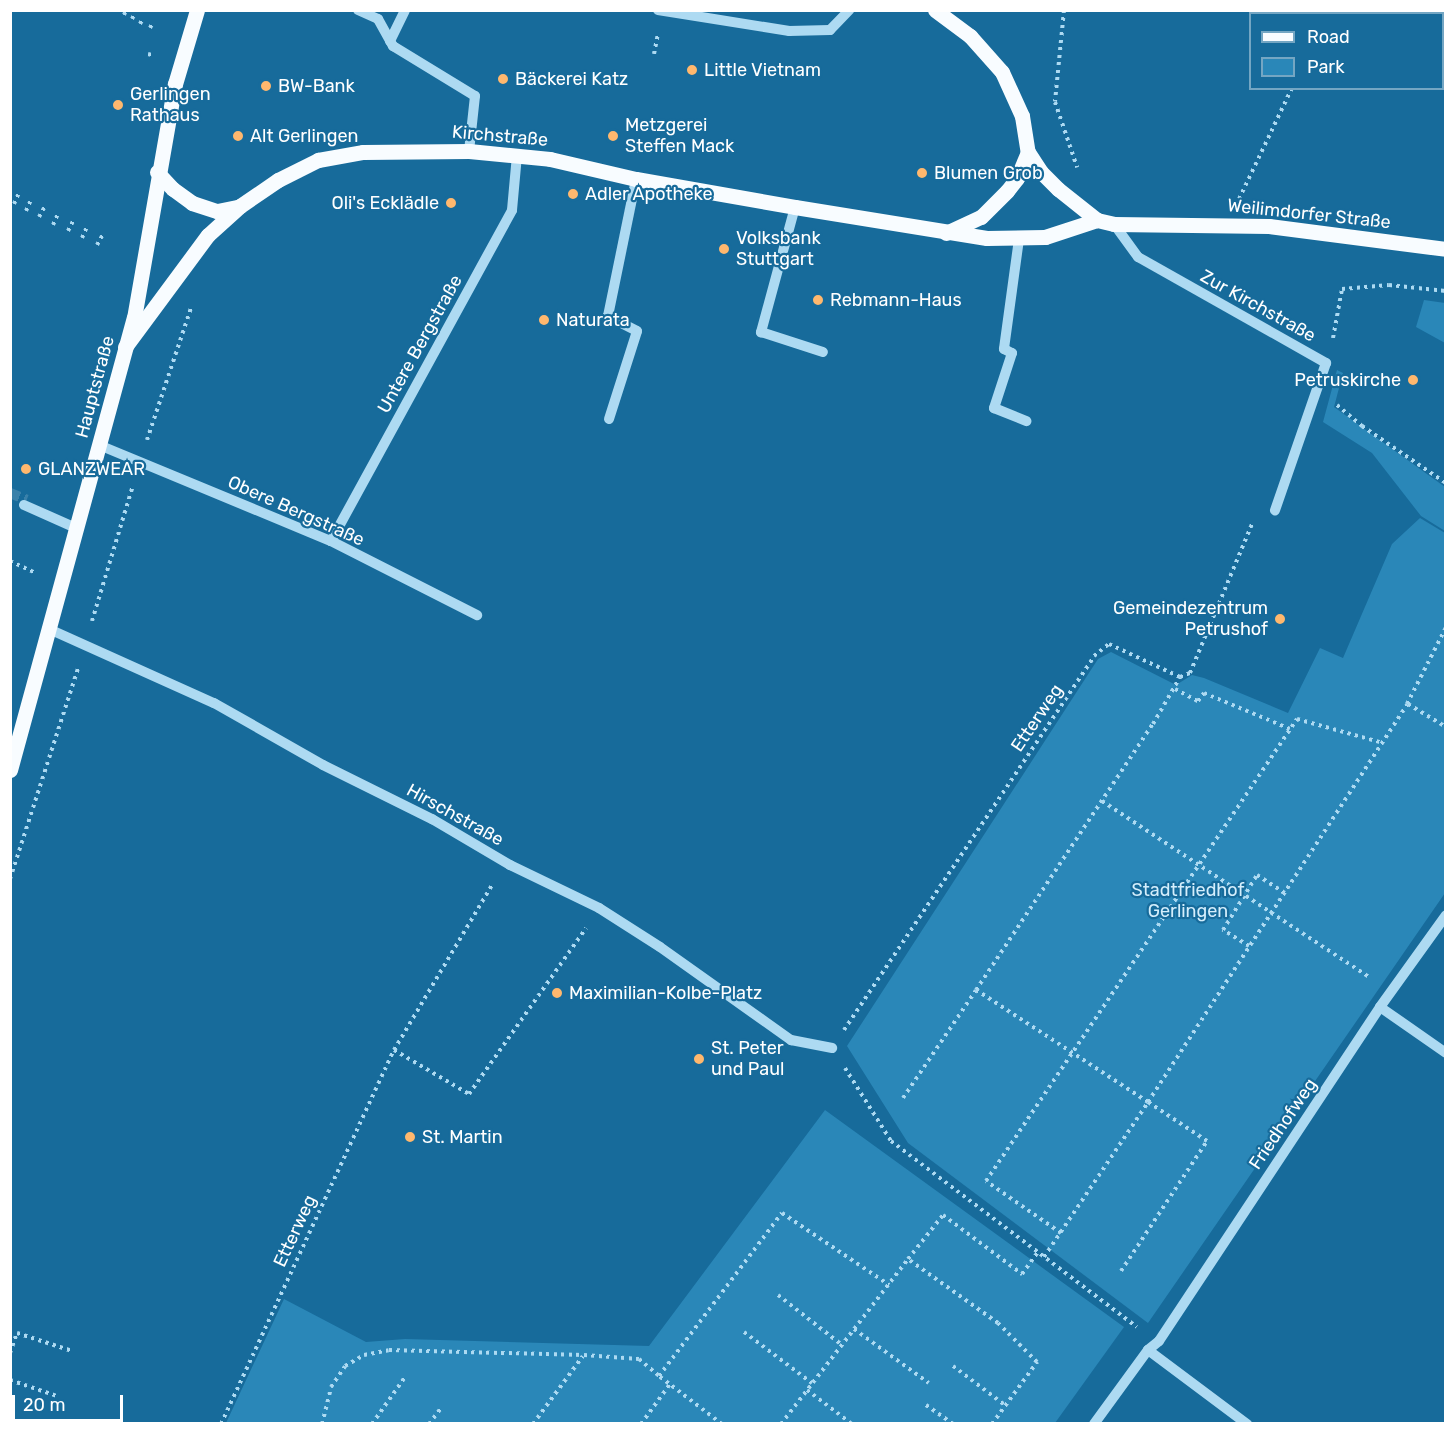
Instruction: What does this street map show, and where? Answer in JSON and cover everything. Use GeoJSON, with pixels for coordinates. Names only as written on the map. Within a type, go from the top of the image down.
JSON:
{"type":"FeatureCollection","features":[{"type":"Feature","properties":{"kind":"main road","name":"Hauptstraße"},"geometry":{"type":"LineString","coordinates":[[10,770],[125,347],[147,249],[157,172],[175,84],[197,10]]}},
{"type":"Feature","properties":{"kind":"main road"},"geometry":{"type":"LineString","coordinates":[[934,10],[970,36],[1002,72],[1012,87],[1022,116],[1028,152],[1041,172],[1058,189],[1097,220]]}},
{"type":"Feature","properties":{"kind":"main road","name":"Kirchstraße"},"geometry":{"type":"LineString","coordinates":[[125,347],[208,235],[240,206],[278,180],[318,160],[363,152],[469,151],[550,159],[636,179],[946,233],[1019,239],[1045,237],[1097,220]]}},
{"type":"Feature","properties":{"kind":"main road"},"geometry":{"type":"LineString","coordinates":[[946,233],[981,217],[1017,178],[1028,152]]}},
{"type":"Feature","properties":{"kind":"main road"},"geometry":{"type":"LineString","coordinates":[[157,172],[172,189],[192,203],[217,211],[240,206]]}},
{"type":"Feature","properties":{"kind":"main road","name":"Weilimdorfer Straße"},"geometry":{"type":"LineString","coordinates":[[1097,220],[1114,224],[1269,226],[1446,249]]}},
{"type":"Feature","properties":{"kind":"street"},"geometry":{"type":"LineString","coordinates":[[358,10],[378,20],[393,46],[475,96],[469,151]]}},
{"type":"Feature","properties":{"kind":"street"},"geometry":{"type":"LineString","coordinates":[[390,41],[405,10]]}},
{"type":"Feature","properties":{"kind":"street"},"geometry":{"type":"LineString","coordinates":[[658,10],[789,31],[830,30],[849,10]]}},
{"type":"Feature","properties":{"kind":"street","name":"Untere Bergstraße"},"geometry":{"type":"LineString","coordinates":[[331,541],[512,210],[517,155]]}},
{"type":"Feature","properties":{"kind":"street"},"geometry":{"type":"LineString","coordinates":[[609,419],[638,331],[608,316],[636,179]]}},
{"type":"Feature","properties":{"kind":"street"},"geometry":{"type":"LineString","coordinates":[[795,207],[761,332],[823,352]]}},
{"type":"Feature","properties":{"kind":"street","name":"Zur Kirchstraße"},"geometry":{"type":"LineString","coordinates":[[1114,224],[1138,257],[1326,363],[1275,510]]}},
{"type":"Feature","properties":{"kind":"street"},"geometry":{"type":"LineString","coordinates":[[1019,239],[1004,349],[1012,353],[994,408],[1026,421]]}},
{"type":"Feature","properties":{"kind":"street","name":"Obere Bergstraße"},"geometry":{"type":"LineString","coordinates":[[99,445],[331,541],[477,615]]}},
{"type":"Feature","properties":{"kind":"street"},"geometry":{"type":"LineString","coordinates":[[26,503],[77,526]]}},
{"type":"Feature","properties":{"kind":"street","name":"Hirschstraße"},"geometry":{"type":"LineString","coordinates":[[49,629],[214,703],[323,765],[432,819],[506,861],[599,908],[660,947],[791,1040],[832,1048]]}},
{"type":"Feature","properties":{"kind":"street","name":"Friedhofweg"},"geometry":{"type":"LineString","coordinates":[[1094,1424],[1148,1350],[1160,1341],[1380,1007],[1446,915]]}},
{"type":"Feature","properties":{"kind":"street"},"geometry":{"type":"LineString","coordinates":[[1380,1007],[1446,1053]]}},
{"type":"Feature","properties":{"kind":"street"},"geometry":{"type":"LineString","coordinates":[[1148,1350],[1247,1424]]}},
{"type":"Feature","properties":{"kind":"path"},"geometry":{"type":"LineString","coordinates":[[1058,189],[1077,167],[1055,102],[1064,10]]}},
{"type":"Feature","properties":{"kind":"path"},"geometry":{"type":"LineString","coordinates":[[140,24],[143,18]]}},
{"type":"Feature","properties":{"kind":"path"},"geometry":{"type":"LineString","coordinates":[[1228,224],[1291,90]]}},
{"type":"Feature","properties":{"kind":"path"},"geometry":{"type":"LineString","coordinates":[[14,204],[19,193]]}},
{"type":"Feature","properties":{"kind":"path"},"geometry":{"type":"LineString","coordinates":[[27,211],[31,200]]}},
{"type":"Feature","properties":{"kind":"path"},"geometry":{"type":"LineString","coordinates":[[39,217],[45,206]]}},
{"type":"Feature","properties":{"kind":"path"},"geometry":{"type":"LineString","coordinates":[[53,225],[58,213]]}},
{"type":"Feature","properties":{"kind":"path"},"geometry":{"type":"LineString","coordinates":[[68,231],[73,220]]}},
{"type":"Feature","properties":{"kind":"path"},"geometry":{"type":"LineString","coordinates":[[82,238],[87,226]]}},
{"type":"Feature","properties":{"kind":"path"},"geometry":{"type":"LineString","coordinates":[[97,245],[103,234]]}},
{"type":"Feature","properties":{"kind":"path"},"geometry":{"type":"LineString","coordinates":[[10,879],[85,645],[140,462],[199,285],[187,263]]}},
{"type":"Feature","properties":{"kind":"path"},"geometry":{"type":"LineString","coordinates":[[1326,363],[1342,289],[1389,285],[1446,291]]}},
{"type":"Feature","properties":{"kind":"path"},"geometry":{"type":"LineString","coordinates":[[1340,395],[1337,406],[1446,483]]}},
{"type":"Feature","properties":{"kind":"path"},"geometry":{"type":"LineString","coordinates":[[903,1098],[1102,801],[1180,677],[1190,673],[1259,506],[1275,510]]}},
{"type":"Feature","properties":{"kind":"path"},"geometry":{"type":"LineString","coordinates":[[1044,1257],[1383,743],[1407,704],[1446,627]]}},
{"type":"Feature","properties":{"kind":"path","name":"Etterweg"},"geometry":{"type":"LineString","coordinates":[[832,1048],[1094,656],[1109,644],[1180,677]]}},
{"type":"Feature","properties":{"kind":"path"},"geometry":{"type":"LineString","coordinates":[[1175,688],[1198,701],[1204,693],[1290,729]]}},
{"type":"Feature","properties":{"kind":"path"},"geometry":{"type":"LineString","coordinates":[[1407,704],[1446,727]]}},
{"type":"Feature","properties":{"kind":"path"},"geometry":{"type":"LineString","coordinates":[[1061,1233],[986,1181],[1297,719],[1383,743]]}},
{"type":"Feature","properties":{"kind":"path"},"geometry":{"type":"LineString","coordinates":[[1102,801],[1197,866],[1370,978]]}},
{"type":"Feature","properties":{"kind":"path","name":"Etterweg"},"geometry":{"type":"LineString","coordinates":[[221,1424],[394,1050],[506,861]]}},
{"type":"Feature","properties":{"kind":"path"},"geometry":{"type":"LineString","coordinates":[[1249,946],[1223,930],[1257,875],[1285,893]]}},
{"type":"Feature","properties":{"kind":"path"},"geometry":{"type":"LineString","coordinates":[[394,1050],[470,1094],[599,908]]}},
{"type":"Feature","properties":{"kind":"path"},"geometry":{"type":"LineString","coordinates":[[975,990],[1207,1141],[1121,1271]]}},
{"type":"Feature","properties":{"kind":"path"},"geometry":{"type":"LineString","coordinates":[[832,1048],[891,1140],[1128,1322],[1160,1341]]}},
{"type":"Feature","properties":{"kind":"path"},"geometry":{"type":"LineString","coordinates":[[659,1376],[782,1213],[889,1285]]}},
{"type":"Feature","properties":{"kind":"path"},"geometry":{"type":"LineString","coordinates":[[782,1424],[943,1215],[1022,1275],[1038,1252]]}},
{"type":"Feature","properties":{"kind":"path"},"geometry":{"type":"LineString","coordinates":[[908,1260],[998,1323],[1037,1362],[992,1424]]}},
{"type":"Feature","properties":{"kind":"path"},"geometry":{"type":"LineString","coordinates":[[778,1295],[842,1345]]}},
{"type":"Feature","properties":{"kind":"path"},"geometry":{"type":"LineString","coordinates":[[854,1329],[929,1383]]}},
{"type":"Feature","properties":{"kind":"path"},"geometry":{"type":"LineString","coordinates":[[744,1332],[812,1383]]}},
{"type":"Feature","properties":{"kind":"path"},"geometry":{"type":"LineString","coordinates":[[10,1353],[17,1333],[72,1351]]}},
{"type":"Feature","properties":{"kind":"path"},"geometry":{"type":"LineString","coordinates":[[328,1424],[323,1422],[332,1387],[345,1366],[364,1355],[389,1350],[584,1355],[639,1359],[722,1424]]}},
{"type":"Feature","properties":{"kind":"path"},"geometry":{"type":"LineString","coordinates":[[533,1424],[584,1355]]}},
{"type":"Feature","properties":{"kind":"path"},"geometry":{"type":"LineString","coordinates":[[953,1366],[1006,1405]]}},
{"type":"Feature","properties":{"kind":"path"},"geometry":{"type":"LineString","coordinates":[[372,1424],[405,1377]]}},
{"type":"Feature","properties":{"kind":"path"},"geometry":{"type":"LineString","coordinates":[[10,1380],[57,1396]]}},
{"type":"Feature","properties":{"kind":"path"},"geometry":{"type":"LineString","coordinates":[[641,1424],[670,1384]]}},
{"type":"Feature","properties":{"kind":"path"},"geometry":{"type":"LineString","coordinates":[[807,1390],[852,1424]]}},
{"type":"Feature","properties":{"kind":"path"},"geometry":{"type":"LineString","coordinates":[[926,1404],[953,1424]]}},
{"type":"Feature","properties":{"kind":"path"},"geometry":{"type":"LineString","coordinates":[[429,1424],[442,1407]]}},
{"type":"Feature","properties":{"kind":"path"},"geometry":{"type":"LineString","coordinates":[[10,1420],[19,1424]]}},
{"type":"Feature","properties":{"kind":"green space"},"geometry":{"type":"Polygon","coordinates":[[[1424,300],[1445,303],[1445,343],[1416,327],[1424,300]]]}},
{"type":"Feature","properties":{"kind":"green space"},"geometry":{"type":"Polygon","coordinates":[[[1337,370],[1343,373],[1334,407],[1445,487],[1445,531],[1421,516],[1372,453],[1323,422],[1337,370]]]}},
{"type":"Feature","properties":{"kind":"green space","name":"Stadtfriedhof Gerlingen"},"geometry":{"type":"Polygon","coordinates":[[[1420,518],[1445,533],[1445,893],[1148,1323],[908,1143],[847,1046],[1098,659],[1111,652],[1176,685],[1192,675],[1204,678],[1288,713],[1320,648],[1343,658],[1392,544],[1420,518]]]}},
{"type":"Feature","properties":{"kind":"green space"},"geometry":{"type":"Polygon","coordinates":[[[825,1110],[1124,1327],[1055,1423],[226,1423],[284,1299],[366,1342],[405,1339],[649,1346],[825,1110]]]}},
{"type":"Feature","properties":{"kind":"tunnel"},"geometry":{"type":"LineString","coordinates":[[10,493],[27,500]]}},
{"type":"Feature","properties":{"kind":"place","name":"Little Vietnam"},"geometry":{"type":"Point","coordinates":[692,70]}},
{"type":"Feature","properties":{"kind":"place","name":"Bäckerei Katz"},"geometry":{"type":"Point","coordinates":[503,79]}},
{"type":"Feature","properties":{"kind":"place","name":"BW-Bank"},"geometry":{"type":"Point","coordinates":[266,86]}},
{"type":"Feature","properties":{"kind":"place","name":"Gerlingen Rathaus"},"geometry":{"type":"Point","coordinates":[118,105]}},
{"type":"Feature","properties":{"kind":"place","name":"Alt Gerlingen"},"geometry":{"type":"Point","coordinates":[238,136]}},
{"type":"Feature","properties":{"kind":"place","name":"Metzgerei Steffen Mack"},"geometry":{"type":"Point","coordinates":[613,136]}},
{"type":"Feature","properties":{"kind":"place","name":"Blumen Grob"},"geometry":{"type":"Point","coordinates":[922,173]}},
{"type":"Feature","properties":{"kind":"place","name":"Adler Apotheke"},"geometry":{"type":"Point","coordinates":[573,194]}},
{"type":"Feature","properties":{"kind":"place","name":"Oli's Ecklädle"},"geometry":{"type":"Point","coordinates":[451,203]}},
{"type":"Feature","properties":{"kind":"place","name":"Volksbank Stuttgart"},"geometry":{"type":"Point","coordinates":[724,249]}},
{"type":"Feature","properties":{"kind":"place","name":"Rebmann-Haus"},"geometry":{"type":"Point","coordinates":[818,300]}},
{"type":"Feature","properties":{"kind":"place","name":"Naturata"},"geometry":{"type":"Point","coordinates":[544,320]}},
{"type":"Feature","properties":{"kind":"place","name":"Petruskirche"},"geometry":{"type":"Point","coordinates":[1413,380]}},
{"type":"Feature","properties":{"kind":"place","name":"GLANZWEAR"},"geometry":{"type":"Point","coordinates":[26,469]}},
{"type":"Feature","properties":{"kind":"place","name":"Gemeindezentrum Petrushof"},"geometry":{"type":"Point","coordinates":[1280,619]}},
{"type":"Feature","properties":{"kind":"place","name":"Maximilian-Kolbe-Platz"},"geometry":{"type":"Point","coordinates":[557,993]}},
{"type":"Feature","properties":{"kind":"place","name":"St. Peter und Paul"},"geometry":{"type":"Point","coordinates":[699,1059]}},
{"type":"Feature","properties":{"kind":"place","name":"St. Martin"},"geometry":{"type":"Point","coordinates":[410,1137]}}]}
